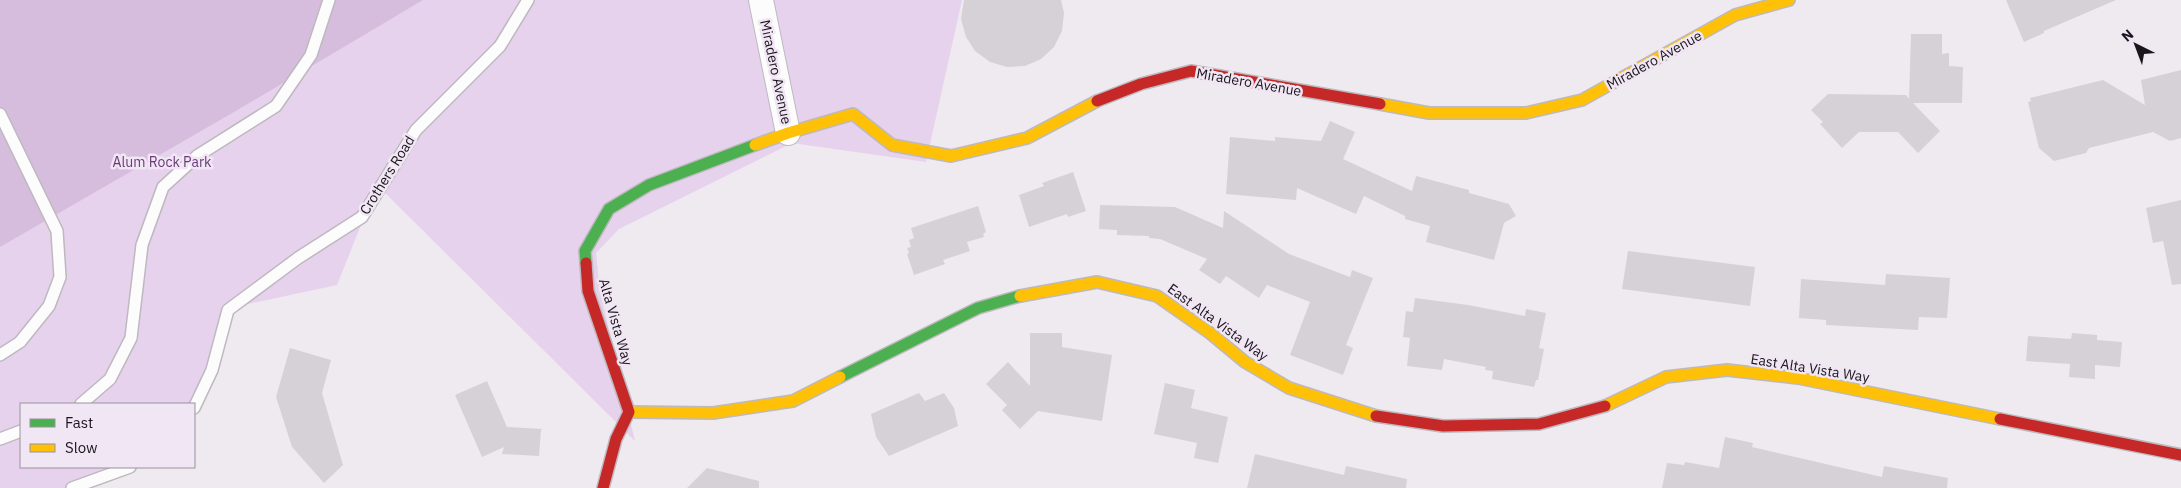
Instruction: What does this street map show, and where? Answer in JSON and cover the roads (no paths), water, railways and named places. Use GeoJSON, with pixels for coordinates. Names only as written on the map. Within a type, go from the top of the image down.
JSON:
{"type":"FeatureCollection","features":[{"type":"Feature","properties":{"kind":"street","name":"Miradero Avenue"},"geometry":{"type":"LineString","coordinates":[[761,0],[788,134],[853,114],[892,145],[951,156],[1027,138],[1089,104],[1141,84],[1191,72],[1428,113],[1526,113],[1582,100],[1735,15],[1789,0]]}},
{"type":"Feature","properties":{"kind":"street","name":"Alta Vista Way"},"geometry":{"type":"LineString","coordinates":[[629,412],[588,291],[585,251],[609,209],[650,185],[788,134]]}},
{"type":"Feature","properties":{"kind":"street","name":"East Alta Vista Way"},"geometry":{"type":"LineString","coordinates":[[629,412],[713,413],[793,402],[978,308],[1026,294],[1097,282],[1157,296],[1210,333],[1245,362],[1289,388],[1380,417],[1443,426],[1539,424],[1600,408],[1666,377],[1727,370],[1798,378],[2181,455]]}},
{"type":"Feature","properties":{"kind":"street"},"geometry":{"type":"LineString","coordinates":[[603,488],[616,439],[629,412]]}},
{"type":"Feature","properties":{"kind":"lane"},"geometry":{"type":"LineString","coordinates":[[82,403],[110,379],[131,338],[142,245],[163,188],[197,156],[276,106],[312,55],[329,0]]}},
{"type":"Feature","properties":{"kind":"lane","name":"Crothers Road"},"geometry":{"type":"LineString","coordinates":[[195,406],[212,370],[228,310],[298,258],[362,217],[416,130],[500,46],[528,0]]}},
{"type":"Feature","properties":{"kind":"lane"},"geometry":{"type":"LineString","coordinates":[[0,114],[57,231],[60,277],[49,306],[20,342],[0,355]]}},
{"type":"Feature","properties":{"kind":"lane"},"geometry":{"type":"LineString","coordinates":[[0,439],[20,430]]}},
{"type":"Feature","properties":{"kind":"lane"},"geometry":{"type":"LineString","coordinates":[[72,488],[127,468]]}},
{"type":"Feature","properties":{"kind":"park label","name":"Alum Rock Park"},"geometry":{"type":"Point","coordinates":[162,162]}}]}
